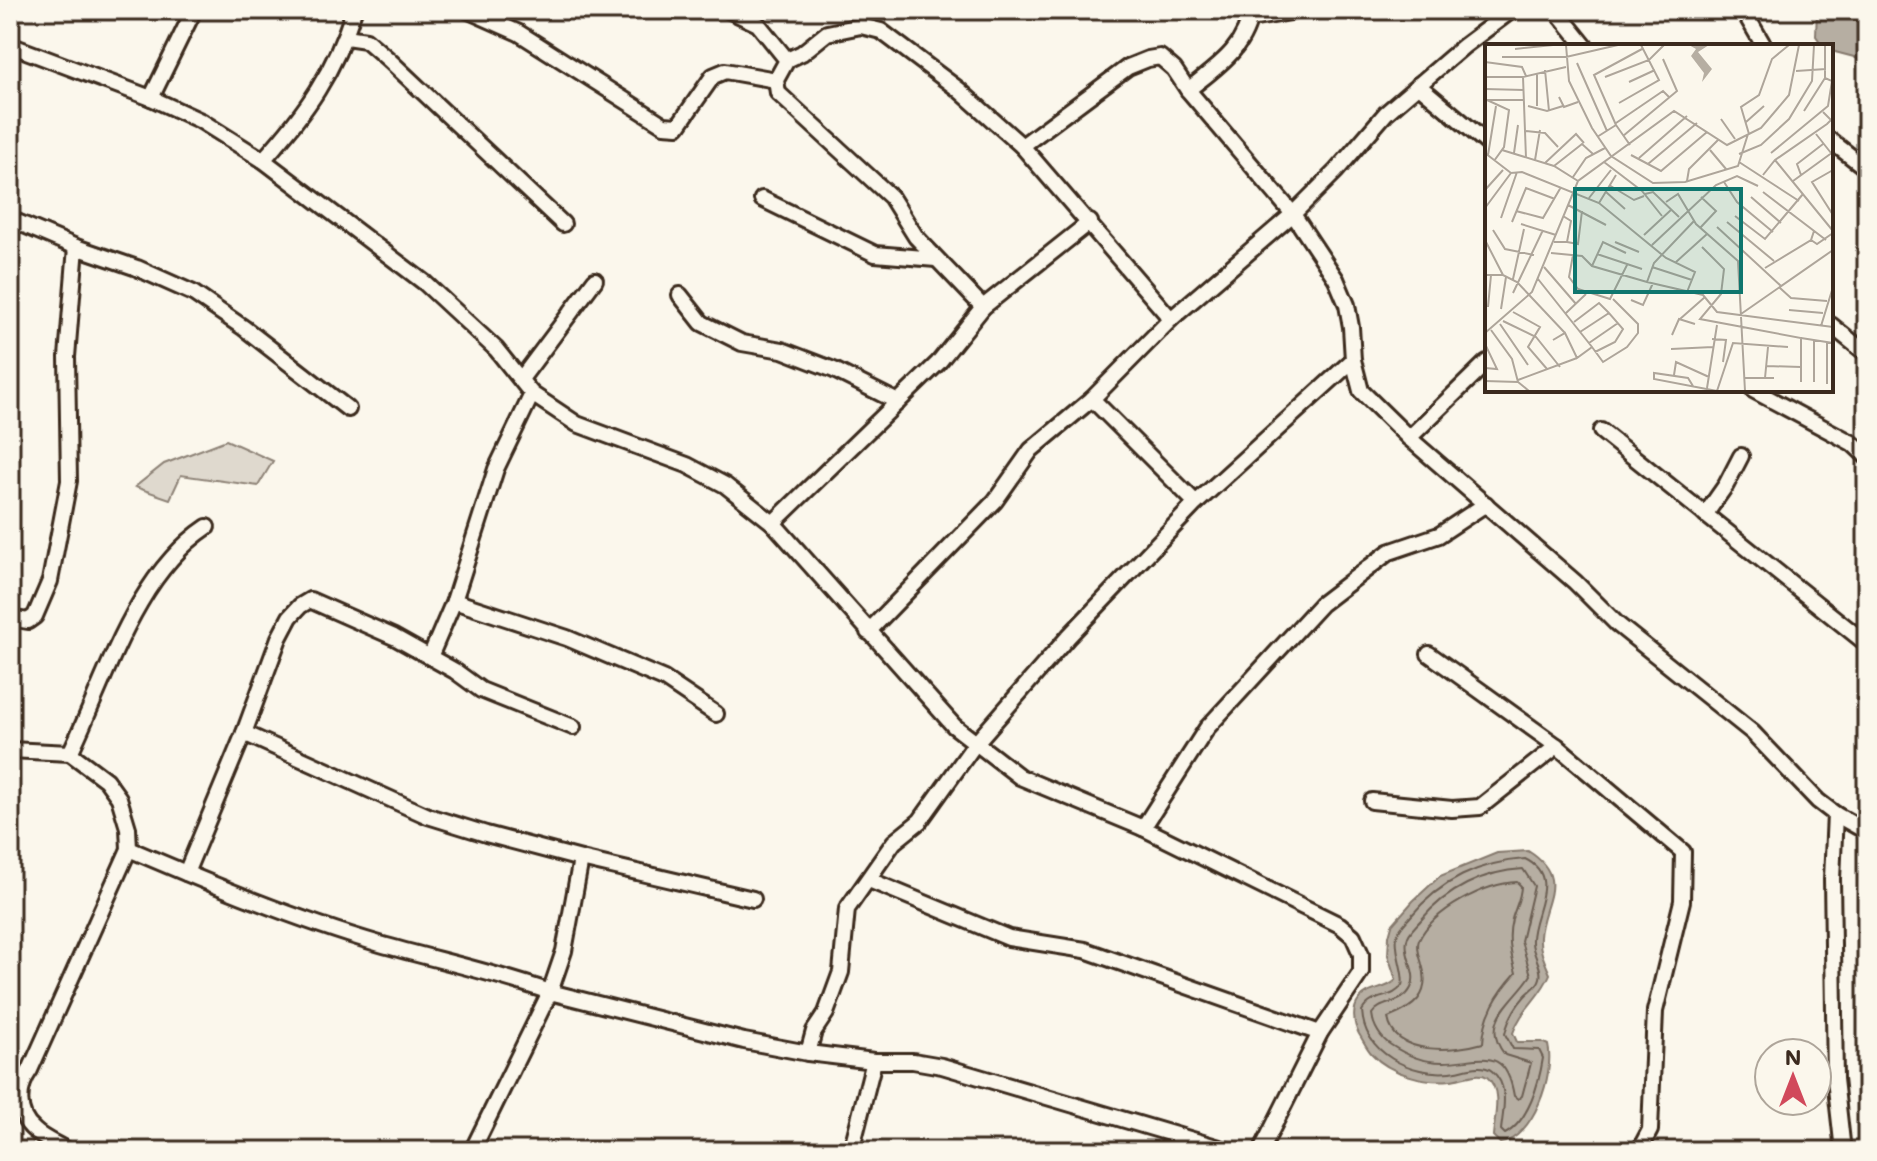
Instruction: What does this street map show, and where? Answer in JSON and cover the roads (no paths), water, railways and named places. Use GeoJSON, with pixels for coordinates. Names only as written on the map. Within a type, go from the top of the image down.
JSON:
{"type":"FeatureCollection","features":[{"type":"Feature","properties":{"kind":"street"},"geometry":{"type":"LineString","coordinates":[[151,98],[194,10]]}},
{"type":"Feature","properties":{"kind":"street"},"geometry":{"type":"LineString","coordinates":[[263,160],[301,117],[326,78],[346,37],[354,10]]}},
{"type":"Feature","properties":{"kind":"street"},"geometry":{"type":"LineString","coordinates":[[467,10],[519,33],[664,125],[678,126],[713,76],[725,71],[776,80]]}},
{"type":"Feature","properties":{"kind":"street"},"geometry":{"type":"LineString","coordinates":[[728,10],[758,24],[787,60]]}},
{"type":"Feature","properties":{"kind":"street"},"geometry":{"type":"LineString","coordinates":[[1188,90],[1232,53],[1244,38],[1250,14],[1302,10]]}},
{"type":"Feature","properties":{"kind":"street"},"geometry":{"type":"LineString","coordinates":[[868,632],[995,501],[1031,450],[1092,399],[1171,319],[1293,214],[1336,171],[1386,113],[1512,10]]}},
{"type":"Feature","properties":{"kind":"street"},"geometry":{"type":"LineString","coordinates":[[1556,10],[1583,44]]}},
{"type":"Feature","properties":{"kind":"street"},"geometry":{"type":"LineString","coordinates":[[1743,10],[1763,44]]}},
{"type":"Feature","properties":{"kind":"street"},"geometry":{"type":"LineString","coordinates":[[983,307],[916,237],[891,197],[778,93],[776,80],[787,60],[802,53],[827,33],[861,26],[881,31],[958,89],[1022,146],[1171,319]]}},
{"type":"Feature","properties":{"kind":"street"},"geometry":{"type":"LineString","coordinates":[[346,37],[366,40],[563,224]]}},
{"type":"Feature","properties":{"kind":"street"},"geometry":{"type":"LineString","coordinates":[[10,45],[151,98],[201,121],[263,160],[425,283],[496,349],[532,394],[577,424],[687,465],[725,485],[773,523],[954,726],[1020,777],[1143,828],[1340,925],[1353,936],[1361,954],[1361,972],[1320,1033],[1261,1151]]}},
{"type":"Feature","properties":{"kind":"street"},"geometry":{"type":"LineString","coordinates":[[1022,146],[1128,67],[1160,57],[1174,69],[1188,90],[1293,214],[1336,279],[1347,305],[1353,360],[1361,391],[1409,438],[1575,582],[1617,624],[1752,732],[1818,801],[1867,832]]}},
{"type":"Feature","properties":{"kind":"street"},"geometry":{"type":"LineString","coordinates":[[1418,85],[1485,141]]}},
{"type":"Feature","properties":{"kind":"street"},"geometry":{"type":"LineString","coordinates":[[1833,143],[1867,169]]}},
{"type":"Feature","properties":{"kind":"street"},"geometry":{"type":"LineString","coordinates":[[762,199],[875,254],[936,259]]}},
{"type":"Feature","properties":{"kind":"street"},"geometry":{"type":"LineString","coordinates":[[10,219],[193,293],[244,328],[348,409]]}},
{"type":"Feature","properties":{"kind":"street"},"geometry":{"type":"LineString","coordinates":[[773,523],[938,363],[983,307],[1090,222]]}},
{"type":"Feature","properties":{"kind":"street"},"geometry":{"type":"LineString","coordinates":[[10,618],[28,621],[35,616],[50,581],[69,481],[67,357],[76,247]]}},
{"type":"Feature","properties":{"kind":"street"},"geometry":{"type":"LineString","coordinates":[[521,379],[595,280]]}},
{"type":"Feature","properties":{"kind":"street"},"geometry":{"type":"LineString","coordinates":[[680,295],[702,323],[742,343],[782,350],[834,370],[898,402]]}},
{"type":"Feature","properties":{"kind":"street"},"geometry":{"type":"LineString","coordinates":[[1833,327],[1867,354]]}},
{"type":"Feature","properties":{"kind":"street"},"geometry":{"type":"LineString","coordinates":[[808,1053],[814,1031],[826,1013],[841,972],[847,909],[894,842],[920,821],[975,744],[1069,636],[1196,503],[1353,360]]}},
{"type":"Feature","properties":{"kind":"street"},"geometry":{"type":"LineString","coordinates":[[1409,438],[1485,364]]}},
{"type":"Feature","properties":{"kind":"street"},"geometry":{"type":"LineString","coordinates":[[1757,392],[1852,443],[1867,457]]}},
{"type":"Feature","properties":{"kind":"street"},"geometry":{"type":"LineString","coordinates":[[430,657],[454,601],[496,469],[532,394]]}},
{"type":"Feature","properties":{"kind":"street"},"geometry":{"type":"LineString","coordinates":[[1092,399],[1196,503]]}},
{"type":"Feature","properties":{"kind":"street"},"geometry":{"type":"LineString","coordinates":[[1601,431],[1867,644]]}},
{"type":"Feature","properties":{"kind":"street"},"geometry":{"type":"LineString","coordinates":[[1705,515],[1741,456]]}},
{"type":"Feature","properties":{"kind":"street"},"geometry":{"type":"LineString","coordinates":[[1143,828],[1207,728],[1253,674],[1321,604],[1389,552],[1439,535],[1486,504]]}},
{"type":"Feature","properties":{"kind":"street"},"geometry":{"type":"LineString","coordinates":[[70,753],[94,704],[111,658],[156,579],[191,538],[207,527]]}},
{"type":"Feature","properties":{"kind":"street"},"geometry":{"type":"LineString","coordinates":[[186,873],[284,627],[300,606],[310,600],[394,637],[481,690],[573,727]]}},
{"type":"Feature","properties":{"kind":"street"},"geometry":{"type":"LineString","coordinates":[[454,601],[567,638],[664,679],[716,714]]}},
{"type":"Feature","properties":{"kind":"street"},"geometry":{"type":"LineString","coordinates":[[1429,654],[1557,746],[1683,852],[1682,901],[1655,1011],[1650,1130],[1639,1151]]}},
{"type":"Feature","properties":{"kind":"street"},"geometry":{"type":"LineString","coordinates":[[244,733],[428,816],[581,859],[753,899]]}},
{"type":"Feature","properties":{"kind":"street"},"geometry":{"type":"LineString","coordinates":[[1372,801],[1452,809],[1480,807],[1557,746]]}},
{"type":"Feature","properties":{"kind":"street"},"geometry":{"type":"LineString","coordinates":[[10,750],[70,753],[106,780],[119,798],[128,828],[129,849],[80,961],[30,1070],[16,1077],[24,1117],[33,1130],[68,1151]]}},
{"type":"Feature","properties":{"kind":"street"},"geometry":{"type":"LineString","coordinates":[[1835,814],[1832,879],[1835,1079],[1843,1151]]}},
{"type":"Feature","properties":{"kind":"street"},"geometry":{"type":"LineString","coordinates":[[129,849],[378,943],[524,982],[550,992],[744,1041],[808,1053],[942,1066],[1230,1151]]}},
{"type":"Feature","properties":{"kind":"street"},"geometry":{"type":"LineString","coordinates":[[472,1151],[550,992],[564,951],[581,859]]}},
{"type":"Feature","properties":{"kind":"street"},"geometry":{"type":"LineString","coordinates":[[869,880],[1009,938],[1085,950],[1320,1033]]}},
{"type":"Feature","properties":{"kind":"street"},"geometry":{"type":"LineString","coordinates":[[851,1151],[874,1061]]}},
{"type":"Feature","properties":{"kind":"water"},"geometry":{"type":"Polygon","coordinates":[[[1817,10],[1867,10],[1867,64],[1833,52],[1833,44],[1822,44],[1816,36],[1817,10]]]}},
{"type":"Feature","properties":{"kind":"water"},"geometry":{"type":"Polygon","coordinates":[[[1528,851],[1541,861],[1551,881],[1540,937],[1541,952],[1550,974],[1513,1033],[1517,1042],[1542,1042],[1548,1045],[1548,1072],[1545,1088],[1532,1118],[1512,1139],[1500,1143],[1493,1136],[1495,1089],[1487,1077],[1479,1075],[1431,1080],[1398,1072],[1368,1050],[1357,1030],[1354,1012],[1363,996],[1396,980],[1388,955],[1392,925],[1440,876],[1497,853],[1528,851]]]}}]}
